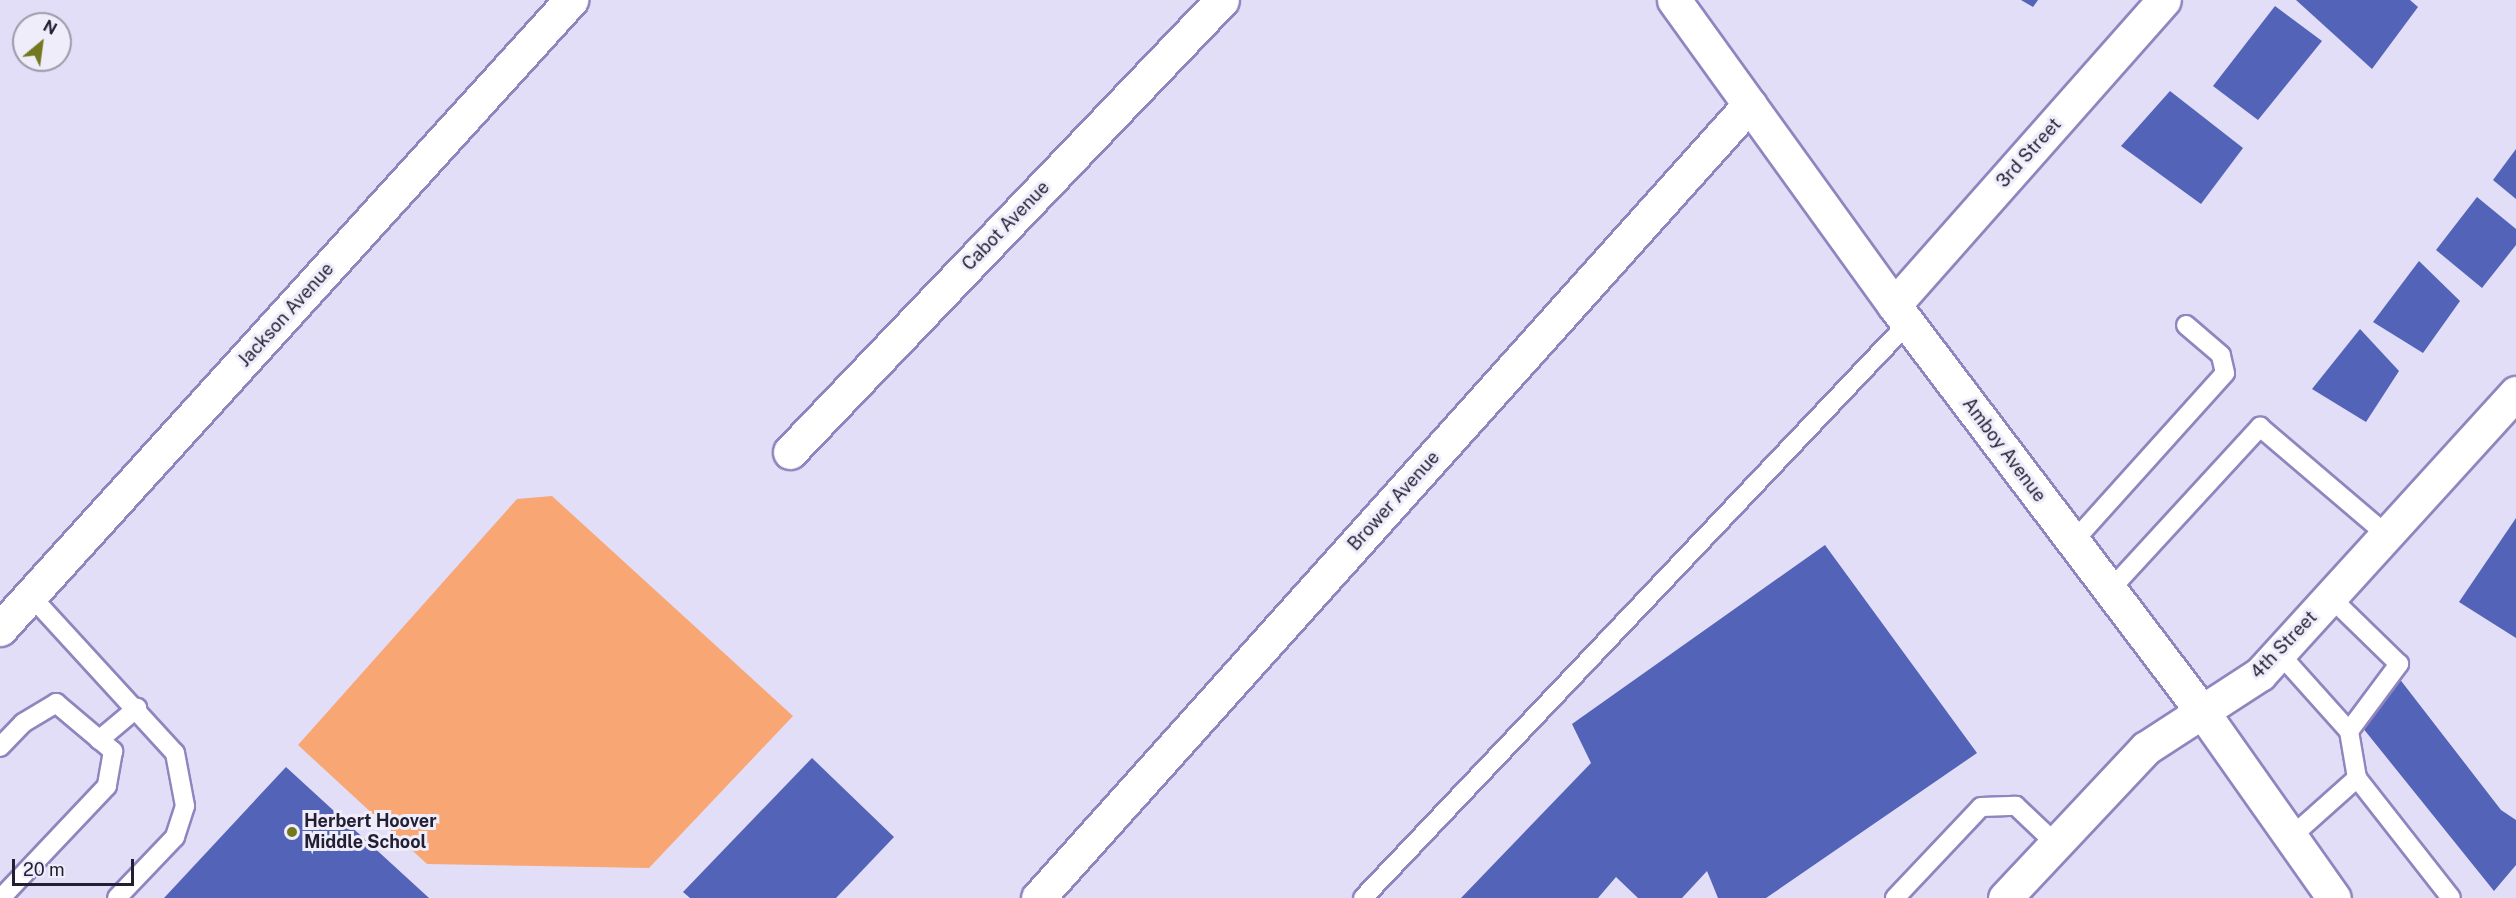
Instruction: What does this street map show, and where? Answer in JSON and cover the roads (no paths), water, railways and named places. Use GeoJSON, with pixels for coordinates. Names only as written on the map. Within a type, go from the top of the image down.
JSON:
{"type":"FeatureCollection","features":[{"type":"Feature","properties":{"kind":"street","name":"Jackson Avenue"},"geometry":{"type":"LineString","coordinates":[[0,629],[571,0]]}},
{"type":"Feature","properties":{"kind":"street","name":"Cabot Avenue"},"geometry":{"type":"LineString","coordinates":[[790,452],[1222,0]]}},
{"type":"Feature","properties":{"kind":"street","name":"Amboy Avenue"},"geometry":{"type":"LineString","coordinates":[[1674,0],[1901,314],[2204,714],[2334,898]]}},
{"type":"Feature","properties":{"kind":"street","name":"3rd Street"},"geometry":{"type":"LineString","coordinates":[[1901,314],[2164,0]]}},
{"type":"Feature","properties":{"kind":"street","name":"Brower Avenue"},"geometry":{"type":"LineString","coordinates":[[1038,898],[1750,104]]}},
{"type":"Feature","properties":{"kind":"street","name":"4th Street"},"geometry":{"type":"LineString","coordinates":[[2006,898],[2146,748],[2204,714],[2260,674],[2516,393]]}},
{"type":"Feature","properties":{"kind":"lane"},"geometry":{"type":"LineString","coordinates":[[1363,898],[1901,314]]}},
{"type":"Feature","properties":{"kind":"lane"},"geometry":{"type":"LineString","coordinates":[[2073,542],[2225,373],[2221,356],[2186,325]]}},
{"type":"Feature","properties":{"kind":"lane"},"geometry":{"type":"LineString","coordinates":[[2110,590],[2260,427],[2387,535]]}},
{"type":"Feature","properties":{"kind":"lane"},"geometry":{"type":"LineString","coordinates":[[30,596],[137,708],[175,753],[185,806],[175,837],[117,898]]}},
{"type":"Feature","properties":{"kind":"lane"},"geometry":{"type":"LineString","coordinates":[[2330,597],[2399,664],[2349,731]]}},
{"type":"Feature","properties":{"kind":"lane"},"geometry":{"type":"LineString","coordinates":[[2279,653],[2349,731],[2357,778],[2451,898]]}},
{"type":"Feature","properties":{"kind":"lane"},"geometry":{"type":"LineString","coordinates":[[0,747],[23,723],[56,703],[112,751],[107,786],[1,898]]}},
{"type":"Feature","properties":{"kind":"lane"},"geometry":{"type":"LineString","coordinates":[[99,740],[137,708]]}},
{"type":"Feature","properties":{"kind":"lane"},"geometry":{"type":"LineString","coordinates":[[2291,837],[2357,778]]}},
{"type":"Feature","properties":{"kind":"lane"},"geometry":{"type":"LineString","coordinates":[[1895,898],[1981,807],[2016,806],[2056,844]]}},
{"type":"Feature","properties":{"kind":"place","name":"Herbert Hoover Middle School"},"geometry":{"type":"Point","coordinates":[292,832]}}]}
